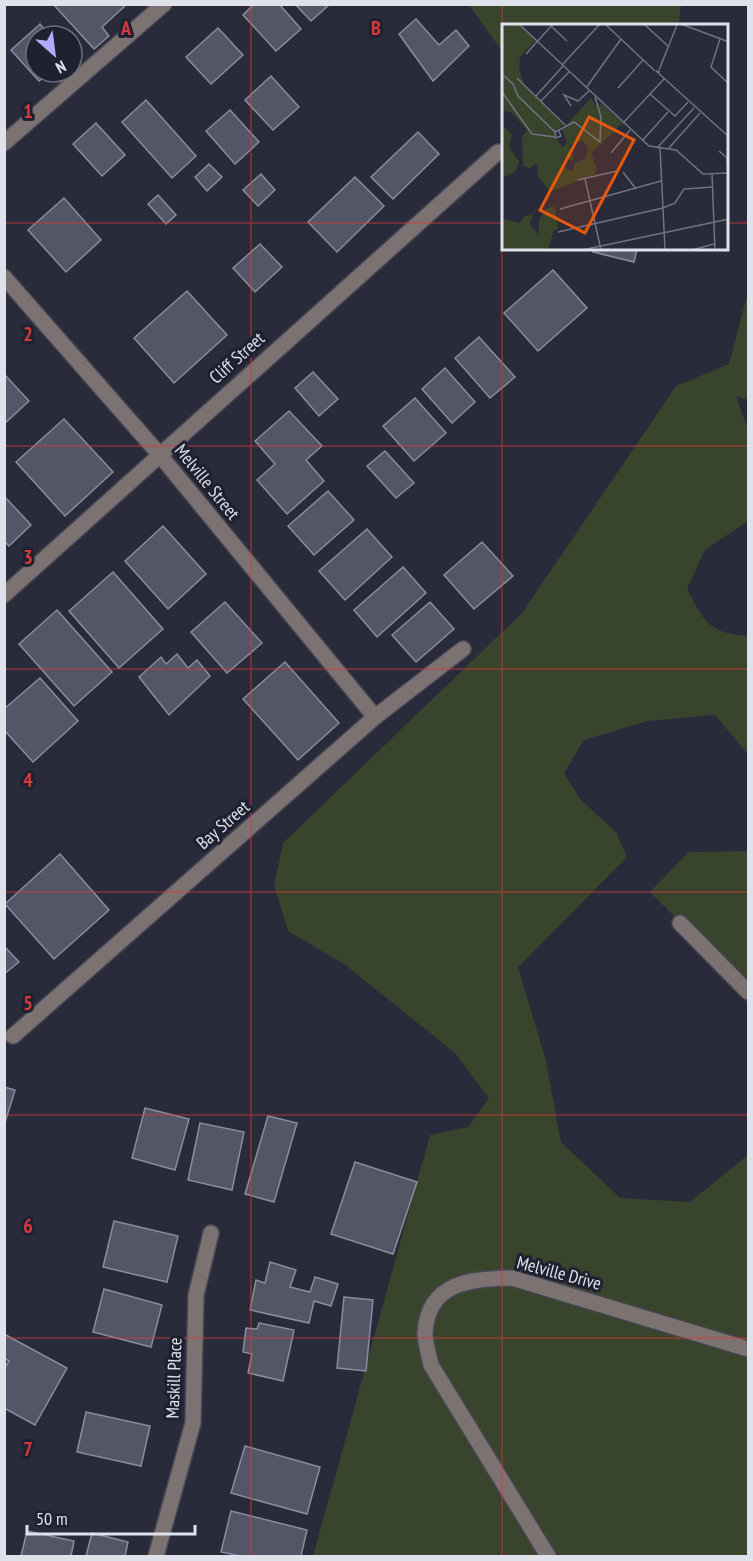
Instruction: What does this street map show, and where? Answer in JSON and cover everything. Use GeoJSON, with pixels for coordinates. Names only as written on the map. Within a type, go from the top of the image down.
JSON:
{"type":"FeatureCollection","features":[{"type":"Feature","properties":{"kind":"street"},"geometry":{"type":"LineString","coordinates":[[4,143],[164,4]]}},
{"type":"Feature","properties":{"kind":"street","name":"Cliff Street"},"geometry":{"type":"LineString","coordinates":[[4,595],[498,152]]}},
{"type":"Feature","properties":{"kind":"street","name":"Melville Street"},"geometry":{"type":"LineString","coordinates":[[4,277],[159,454],[375,717]]}},
{"type":"Feature","properties":{"kind":"street","name":"Bay Street"},"geometry":{"type":"LineString","coordinates":[[13,1036],[375,717],[463,649]]}},
{"type":"Feature","properties":{"kind":"street"},"geometry":{"type":"LineString","coordinates":[[680,923],[748,992]]}},
{"type":"Feature","properties":{"kind":"street","name":"Maskill Place"},"geometry":{"type":"LineString","coordinates":[[156,1557],[193,1423],[196,1295],[211,1233]]}},
{"type":"Feature","properties":{"kind":"street","name":"Melville Drive"},"geometry":{"type":"LineString","coordinates":[[548,1557],[431,1365],[425,1332],[435,1300],[454,1286],[473,1279],[512,1278],[748,1349]]}},
{"type":"Feature","properties":{"kind":"green space"},"geometry":{"type":"Polygon","coordinates":[[[469,5],[681,5],[679,24],[502,24],[502,51],[469,5]]]}},
{"type":"Feature","properties":{"kind":"green space"},"geometry":{"type":"Polygon","coordinates":[[[746,299],[748,300],[748,400],[736,396],[748,430],[748,521],[705,550],[687,589],[709,623],[724,632],[748,636],[748,754],[715,715],[648,721],[584,740],[564,773],[580,799],[616,832],[627,857],[518,967],[546,1061],[561,1142],[620,1198],[690,1202],[748,1155],[748,1556],[313,1556],[430,1135],[468,1127],[489,1098],[455,1053],[344,964],[288,931],[274,885],[283,843],[522,613],[676,386],[729,364],[746,299]]]}},
{"type":"Feature","properties":{"kind":"green space"},"geometry":{"type":"Polygon","coordinates":[[[748,851],[748,991],[650,892],[688,852],[748,851]]]}},
{"type":"Feature","properties":{"kind":"building"},"geometry":{"type":"Polygon","coordinates":[[[53,4],[126,4],[102,27],[109,36],[94,49],[84,38],[84,24],[71,24],[53,4]]]}},
{"type":"Feature","properties":{"kind":"building"},"geometry":{"type":"Polygon","coordinates":[[[254,4],[279,4],[301,29],[276,51],[243,15],[254,4]]]}},
{"type":"Feature","properties":{"kind":"building"},"geometry":{"type":"Polygon","coordinates":[[[295,4],[330,4],[311,21],[295,4]]]}},
{"type":"Feature","properties":{"kind":"building"},"geometry":{"type":"Polygon","coordinates":[[[416,19],[439,45],[456,30],[469,46],[433,81],[399,34],[416,19]]]}},
{"type":"Feature","properties":{"kind":"building"},"geometry":{"type":"Polygon","coordinates":[[[218,28],[243,55],[211,84],[186,57],[218,28]]]}},
{"type":"Feature","properties":{"kind":"building"},"geometry":{"type":"Polygon","coordinates":[[[24,38],[24,64],[11,50],[24,38]]]}},
{"type":"Feature","properties":{"kind":"building"},"geometry":{"type":"Polygon","coordinates":[[[271,76],[299,107],[273,130],[245,100],[271,76]]]}},
{"type":"Feature","properties":{"kind":"building"},"geometry":{"type":"Polygon","coordinates":[[[146,100],[196,156],[172,178],[122,122],[146,100]]]}},
{"type":"Feature","properties":{"kind":"building"},"geometry":{"type":"Polygon","coordinates":[[[230,110],[259,142],[235,164],[206,131],[230,110]]]}},
{"type":"Feature","properties":{"kind":"building"},"geometry":{"type":"Polygon","coordinates":[[[96,123],[125,155],[102,176],[73,144],[96,123]]]}},
{"type":"Feature","properties":{"kind":"building"},"geometry":{"type":"Polygon","coordinates":[[[418,132],[439,154],[393,199],[371,177],[418,132]]]}},
{"type":"Feature","properties":{"kind":"building"},"geometry":{"type":"Polygon","coordinates":[[[209,164],[222,177],[207,191],[195,177],[209,164]]]}},
{"type":"Feature","properties":{"kind":"building"},"geometry":{"type":"Polygon","coordinates":[[[261,174],[275,190],[258,206],[243,190],[261,174]]]}},
{"type":"Feature","properties":{"kind":"building"},"geometry":{"type":"Polygon","coordinates":[[[355,177],[384,206],[337,252],[308,222],[355,177]]]}},
{"type":"Feature","properties":{"kind":"building"},"geometry":{"type":"Polygon","coordinates":[[[158,195],[176,215],[166,224],[148,204],[158,195]]]}},
{"type":"Feature","properties":{"kind":"building"},"geometry":{"type":"Polygon","coordinates":[[[64,198],[101,240],[66,272],[28,230],[64,198]]]}},
{"type":"Feature","properties":{"kind":"building"},"geometry":{"type":"Polygon","coordinates":[[[260,244],[282,267],[255,292],[233,268],[260,244]]]}},
{"type":"Feature","properties":{"kind":"building"},"geometry":{"type":"Polygon","coordinates":[[[594,250],[637,250],[634,262],[593,252],[594,250]]]}},
{"type":"Feature","properties":{"kind":"building"},"geometry":{"type":"Polygon","coordinates":[[[553,270],[587,308],[538,351],[504,313],[553,270]]]}},
{"type":"Feature","properties":{"kind":"building"},"geometry":{"type":"Polygon","coordinates":[[[187,291],[227,335],[174,383],[134,338],[187,291]]]}},
{"type":"Feature","properties":{"kind":"building"},"geometry":{"type":"Polygon","coordinates":[[[479,337],[515,377],[490,398],[455,358],[479,337]]]}},
{"type":"Feature","properties":{"kind":"building"},"geometry":{"type":"Polygon","coordinates":[[[445,368],[475,402],[452,423],[422,389],[445,368]]]}},
{"type":"Feature","properties":{"kind":"building"},"geometry":{"type":"Polygon","coordinates":[[[313,372],[338,399],[319,416],[295,388],[313,372]]]}},
{"type":"Feature","properties":{"kind":"building"},"geometry":{"type":"Polygon","coordinates":[[[4,374],[29,401],[4,424],[4,374]]]}},
{"type":"Feature","properties":{"kind":"building"},"geometry":{"type":"Polygon","coordinates":[[[415,398],[446,433],[414,461],[383,426],[415,398]]]}},
{"type":"Feature","properties":{"kind":"building"},"geometry":{"type":"Polygon","coordinates":[[[289,411],[322,446],[306,460],[324,481],[287,514],[257,480],[275,464],[255,441],[289,411]]]}},
{"type":"Feature","properties":{"kind":"building"},"geometry":{"type":"Polygon","coordinates":[[[64,419],[113,472],[65,516],[16,462],[64,419]]]}},
{"type":"Feature","properties":{"kind":"building"},"geometry":{"type":"Polygon","coordinates":[[[385,451],[414,483],[396,498],[367,466],[385,451]]]}},
{"type":"Feature","properties":{"kind":"building"},"geometry":{"type":"Polygon","coordinates":[[[328,491],[354,520],[314,555],[288,526],[328,491]]]}},
{"type":"Feature","properties":{"kind":"building"},"geometry":{"type":"Polygon","coordinates":[[[4,496],[31,525],[9,546],[4,541],[4,496]]]}},
{"type":"Feature","properties":{"kind":"building"},"geometry":{"type":"Polygon","coordinates":[[[163,526],[206,574],[168,609],[125,561],[163,526]]]}},
{"type":"Feature","properties":{"kind":"building"},"geometry":{"type":"Polygon","coordinates":[[[367,529],[392,557],[345,600],[319,571],[367,529]]]}},
{"type":"Feature","properties":{"kind":"building"},"geometry":{"type":"Polygon","coordinates":[[[482,542],[513,576],[474,609],[444,575],[482,542]]]}},
{"type":"Feature","properties":{"kind":"building"},"geometry":{"type":"Polygon","coordinates":[[[403,567],[426,593],[377,637],[354,610],[403,567]]]}},
{"type":"Feature","properties":{"kind":"building"},"geometry":{"type":"Polygon","coordinates":[[[113,572],[163,629],[119,668],[69,611],[113,572]]]}},
{"type":"Feature","properties":{"kind":"building"},"geometry":{"type":"Polygon","coordinates":[[[225,602],[262,643],[227,673],[191,632],[225,602]]]}},
{"type":"Feature","properties":{"kind":"building"},"geometry":{"type":"Polygon","coordinates":[[[430,602],[454,629],[416,662],[392,635],[430,602]]]}},
{"type":"Feature","properties":{"kind":"building"},"geometry":{"type":"Polygon","coordinates":[[[57,610],[112,672],[74,706],[19,644],[57,610]]]}},
{"type":"Feature","properties":{"kind":"building"},"geometry":{"type":"Polygon","coordinates":[[[177,654],[188,668],[197,660],[210,676],[169,715],[139,677],[161,657],[166,664],[177,654]]]}},
{"type":"Feature","properties":{"kind":"building"},"geometry":{"type":"Polygon","coordinates":[[[285,662],[339,723],[298,760],[243,699],[285,662]]]}},
{"type":"Feature","properties":{"kind":"building"},"geometry":{"type":"Polygon","coordinates":[[[40,678],[78,721],[33,762],[4,730],[4,709],[40,678]]]}},
{"type":"Feature","properties":{"kind":"building"},"geometry":{"type":"Polygon","coordinates":[[[60,854],[109,910],[54,959],[5,904],[60,854]]]}},
{"type":"Feature","properties":{"kind":"building"},"geometry":{"type":"Polygon","coordinates":[[[4,946],[19,962],[4,974],[4,946]]]}},
{"type":"Feature","properties":{"kind":"building"},"geometry":{"type":"Polygon","coordinates":[[[4,1087],[15,1090],[4,1126],[4,1087]]]}},
{"type":"Feature","properties":{"kind":"building"},"geometry":{"type":"Polygon","coordinates":[[[145,1108],[189,1119],[175,1170],[132,1158],[145,1108]]]}},
{"type":"Feature","properties":{"kind":"building"},"geometry":{"type":"Polygon","coordinates":[[[268,1116],[297,1123],[274,1202],[245,1194],[268,1116]]]}},
{"type":"Feature","properties":{"kind":"building"},"geometry":{"type":"Polygon","coordinates":[[[200,1123],[244,1132],[232,1190],[188,1180],[200,1123]]]}},
{"type":"Feature","properties":{"kind":"building"},"geometry":{"type":"Polygon","coordinates":[[[355,1162],[417,1182],[393,1254],[331,1234],[355,1162]]]}},
{"type":"Feature","properties":{"kind":"building"},"geometry":{"type":"Polygon","coordinates":[[[114,1221],[178,1236],[167,1282],[103,1267],[114,1221]]]}},
{"type":"Feature","properties":{"kind":"building"},"geometry":{"type":"Polygon","coordinates":[[[270,1262],[296,1270],[290,1287],[310,1292],[315,1277],[338,1284],[331,1306],[314,1301],[309,1323],[250,1310],[256,1280],[265,1283],[270,1262]]]}},
{"type":"Feature","properties":{"kind":"building"},"geometry":{"type":"Polygon","coordinates":[[[104,1289],[162,1305],[151,1347],[93,1332],[104,1289]]]}},
{"type":"Feature","properties":{"kind":"building"},"geometry":{"type":"Polygon","coordinates":[[[344,1297],[373,1300],[366,1371],[337,1368],[344,1297]]]}},
{"type":"Feature","properties":{"kind":"building"},"geometry":{"type":"Polygon","coordinates":[[[259,1323],[294,1330],[283,1381],[248,1373],[252,1354],[243,1352],[246,1328],[257,1329],[259,1323]]]}},
{"type":"Feature","properties":{"kind":"building"},"geometry":{"type":"Polygon","coordinates":[[[4,1334],[67,1368],[35,1425],[4,1408],[4,1369],[9,1361],[4,1358],[4,1334]]]}},
{"type":"Feature","properties":{"kind":"building"},"geometry":{"type":"Polygon","coordinates":[[[86,1412],[150,1426],[141,1466],[77,1452],[86,1412]]]}},
{"type":"Feature","properties":{"kind":"building"},"geometry":{"type":"Polygon","coordinates":[[[245,1446],[320,1467],[307,1514],[231,1493],[245,1446]]]}},
{"type":"Feature","properties":{"kind":"building"},"geometry":{"type":"Polygon","coordinates":[[[231,1511],[307,1530],[301,1556],[240,1556],[221,1552],[231,1511]]]}},
{"type":"Feature","properties":{"kind":"building"},"geometry":{"type":"Polygon","coordinates":[[[27,1531],[74,1541],[71,1556],[21,1556],[27,1531]]]}},
{"type":"Feature","properties":{"kind":"building"},"geometry":{"type":"Polygon","coordinates":[[[92,1533],[128,1542],[125,1556],[86,1556],[92,1533]]]}}]}
